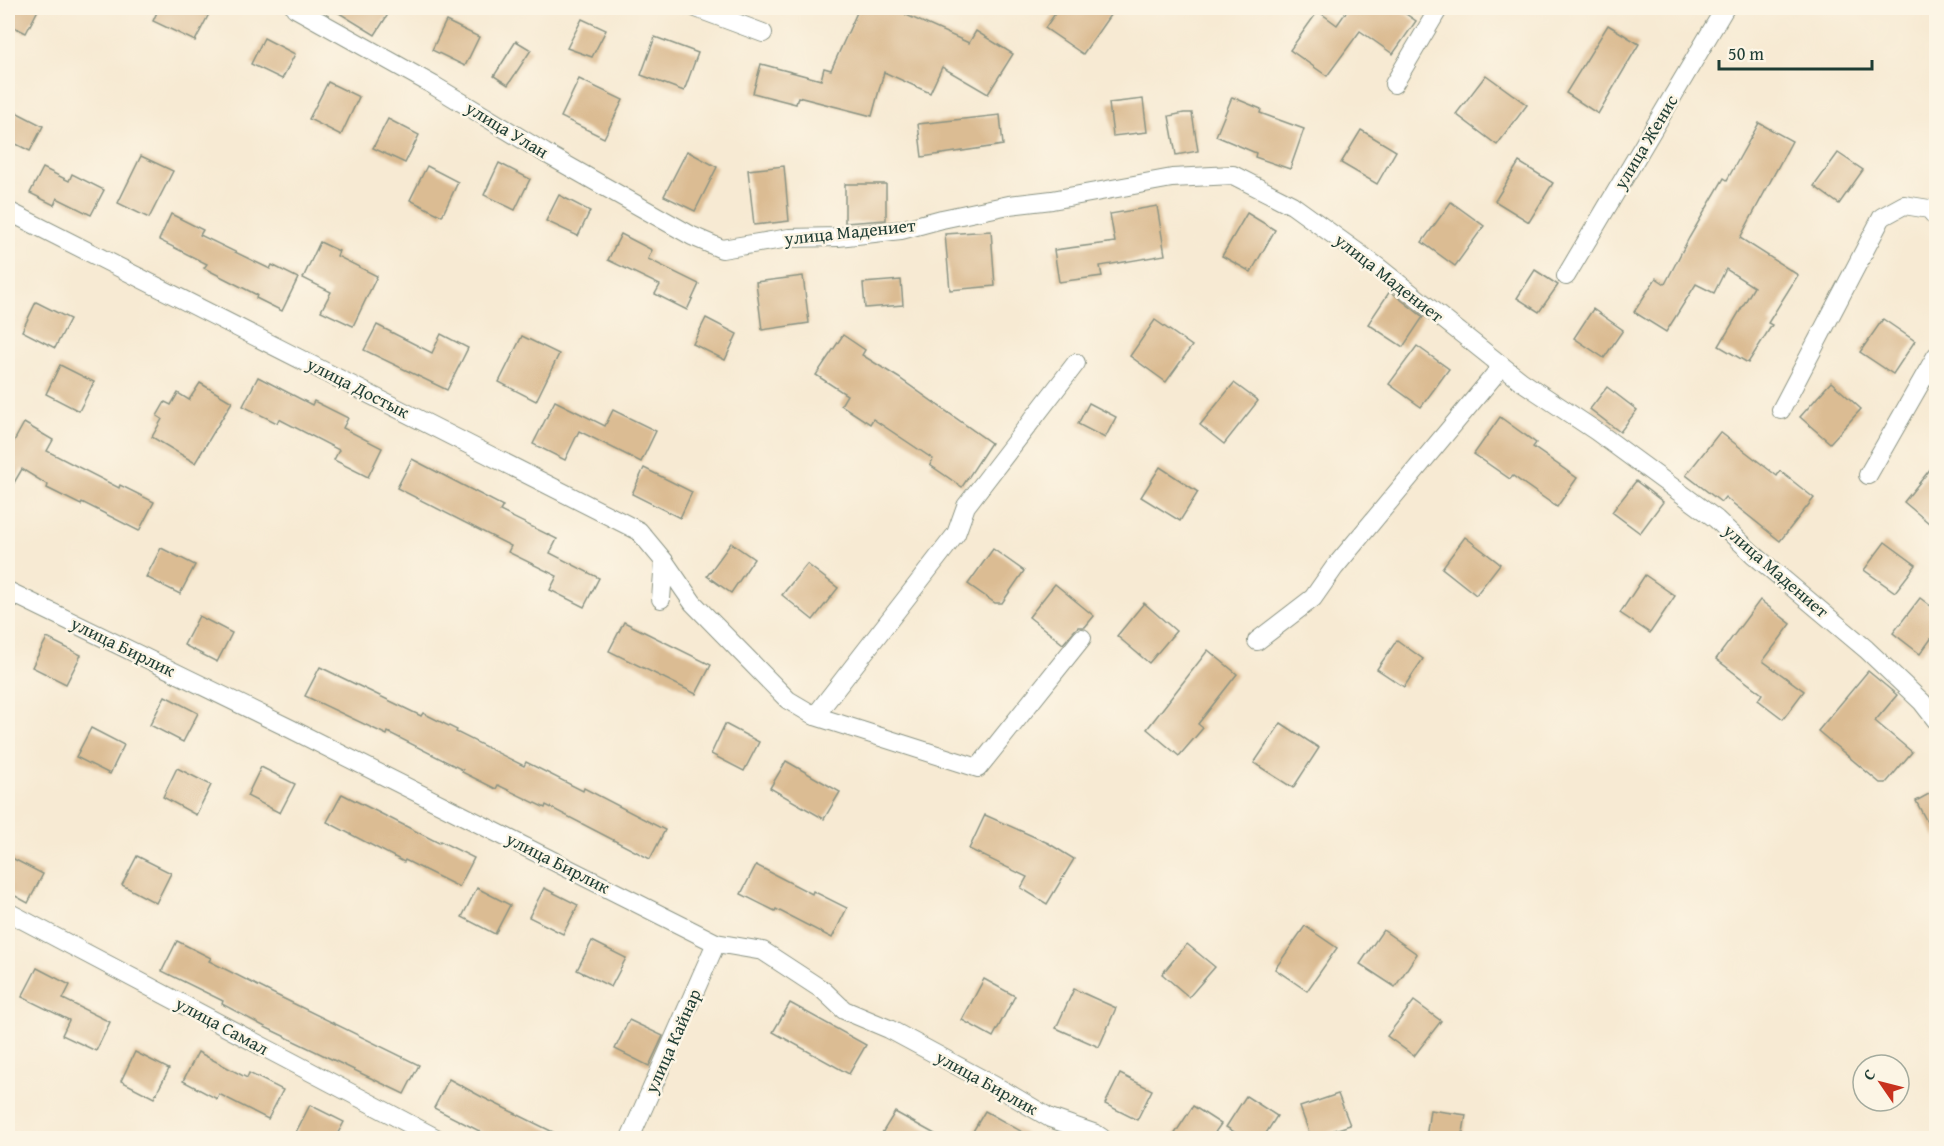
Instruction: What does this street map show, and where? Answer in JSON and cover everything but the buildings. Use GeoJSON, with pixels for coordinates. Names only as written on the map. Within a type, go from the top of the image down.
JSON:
{"type":"FeatureCollection","features":[{"type":"Feature","properties":{"kind":"street","name":"улица Улан"},"geometry":{"type":"LineString","coordinates":[[295,8],[433,85],[555,159],[692,236],[722,249]]}},
{"type":"Feature","properties":{"kind":"street"},"geometry":{"type":"LineString","coordinates":[[696,8],[764,33]]}},
{"type":"Feature","properties":{"kind":"street"},"geometry":{"type":"LineString","coordinates":[[1394,84],[1439,8]]}},
{"type":"Feature","properties":{"kind":"street","name":"улица Женис"},"geometry":{"type":"LineString","coordinates":[[1566,276],[1725,8]]}},
{"type":"Feature","properties":{"kind":"street","name":"улица Мадениет"},"geometry":{"type":"LineString","coordinates":[[722,249],[789,238],[838,237],[901,230],[998,207],[1052,200],[1172,178],[1233,175],[1292,205],[1378,267],[1521,381],[1596,431],[1716,519],[1753,554],[1866,649],[1922,702],[1936,720]]}},
{"type":"Feature","properties":{"kind":"street"},"geometry":{"type":"LineString","coordinates":[[1781,410],[1882,217],[1904,205],[1929,209],[1936,217]]}},
{"type":"Feature","properties":{"kind":"street","name":"улица Достык"},"geometry":{"type":"LineString","coordinates":[[8,211],[639,531],[664,561],[693,603],[788,700],[814,716],[978,768],[1082,638]]}},
{"type":"Feature","properties":{"kind":"street"},"geometry":{"type":"LineString","coordinates":[[1868,475],[1936,356]]}},
{"type":"Feature","properties":{"kind":"street"},"geometry":{"type":"LineString","coordinates":[[814,716],[956,534],[966,506],[1076,363]]}},
{"type":"Feature","properties":{"kind":"street"},"geometry":{"type":"LineString","coordinates":[[1257,641],[1313,598],[1334,568],[1502,366]]}},
{"type":"Feature","properties":{"kind":"street"},"geometry":{"type":"LineString","coordinates":[[661,599],[664,561]]}},
{"type":"Feature","properties":{"kind":"street","name":"улица Бирлик"},"geometry":{"type":"LineString","coordinates":[[8,591],[291,729],[716,943],[763,951],[824,991],[844,1010],[889,1029],[1050,1118],[1102,1138]]}},
{"type":"Feature","properties":{"kind":"street","name":"улица Самал"},"geometry":{"type":"LineString","coordinates":[[8,912],[436,1138]]}},
{"type":"Feature","properties":{"kind":"street","name":"улица Кайнар"},"geometry":{"type":"LineString","coordinates":[[630,1138],[716,943]]}}]}
